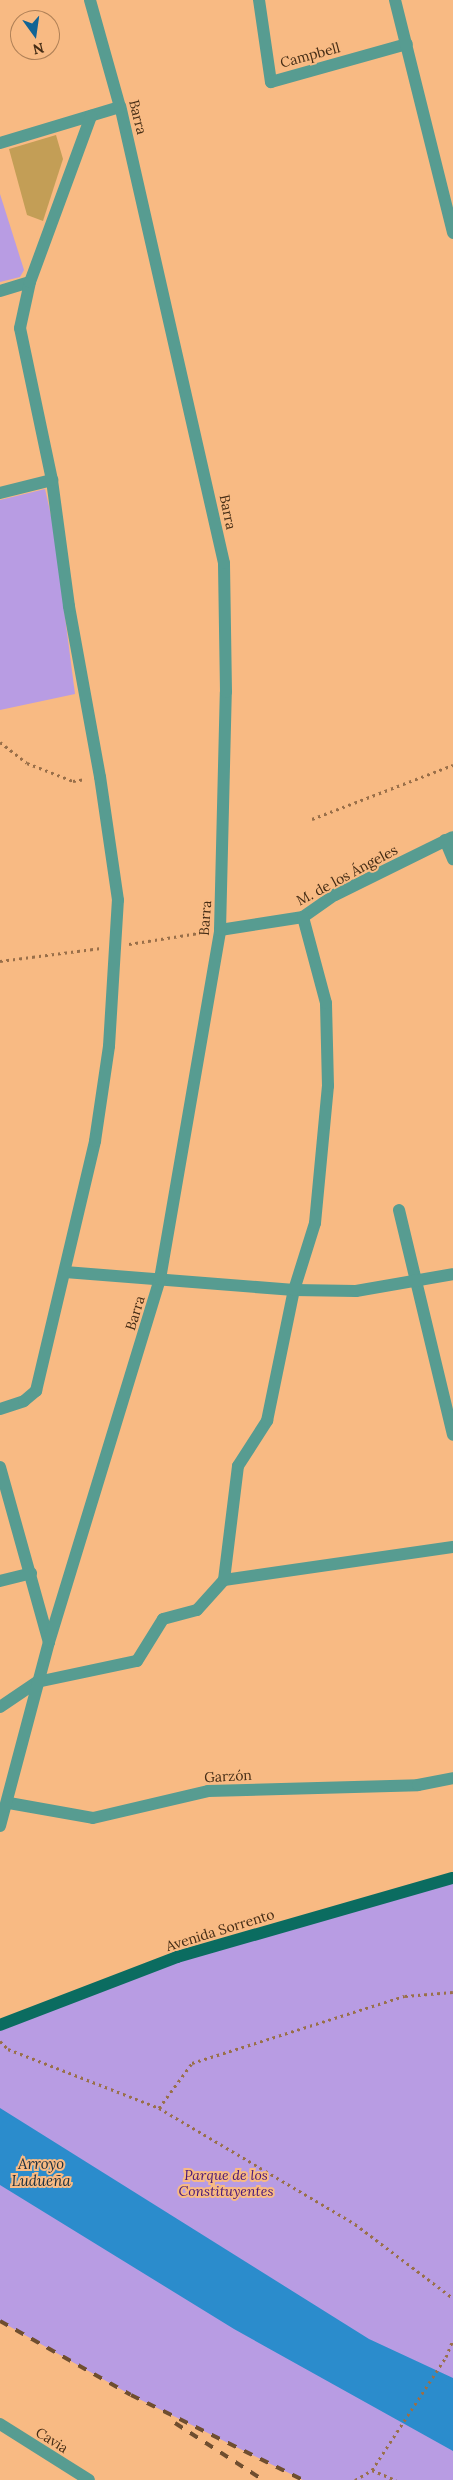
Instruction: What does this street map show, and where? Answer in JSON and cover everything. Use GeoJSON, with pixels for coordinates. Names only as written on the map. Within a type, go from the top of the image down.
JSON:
{"type":"FeatureCollection","features":[{"type":"Feature","properties":{"kind":"main road","name":"Avenida Sorrento"},"geometry":{"type":"LineString","coordinates":[[0,2025],[177,1957],[453,1878]]}},
{"type":"Feature","properties":{"kind":"street","name":"Barra"},"geometry":{"type":"LineString","coordinates":[[0,1826],[9,1803],[37,1682],[160,1280],[220,930],[226,692],[224,563],[120,107],[90,0]]}},
{"type":"Feature","properties":{"kind":"street","name":"Campbell"},"geometry":{"type":"LineString","coordinates":[[259,0],[271,82],[407,44]]}},
{"type":"Feature","properties":{"kind":"street"},"geometry":{"type":"LineString","coordinates":[[395,0],[453,233]]}},
{"type":"Feature","properties":{"kind":"street"},"geometry":{"type":"LineString","coordinates":[[0,143],[120,107]]}},
{"type":"Feature","properties":{"kind":"street"},"geometry":{"type":"LineString","coordinates":[[0,1409],[24,1401],[36,1391],[95,1141],[109,1046],[118,900],[100,777],[69,606],[52,480],[20,328],[30,282],[91,116]]}},
{"type":"Feature","properties":{"kind":"street"},"geometry":{"type":"LineString","coordinates":[[0,291],[30,282]]}},
{"type":"Feature","properties":{"kind":"street"},"geometry":{"type":"LineString","coordinates":[[0,493],[52,480]]}},
{"type":"Feature","properties":{"kind":"street"},"geometry":{"type":"LineString","coordinates":[[449,839],[453,859]]}},
{"type":"Feature","properties":{"kind":"street","name":"M. de los Ángeles"},"geometry":{"type":"LineString","coordinates":[[220,930],[303,917],[335,895],[449,839]]}},
{"type":"Feature","properties":{"kind":"street"},"geometry":{"type":"LineString","coordinates":[[0,1707],[37,1682],[137,1661],[163,1619],[197,1610],[224,1580],[238,1466],[267,1421],[294,1290],[315,1223],[328,1086],[326,1003],[303,917]]}},
{"type":"Feature","properties":{"kind":"street"},"geometry":{"type":"LineString","coordinates":[[399,1210],[418,1280],[453,1435]]}},
{"type":"Feature","properties":{"kind":"street"},"geometry":{"type":"LineString","coordinates":[[65,1272],[294,1290],[356,1291],[453,1274]]}},
{"type":"Feature","properties":{"kind":"street"},"geometry":{"type":"LineString","coordinates":[[0,1467],[31,1572],[49,1642]]}},
{"type":"Feature","properties":{"kind":"street"},"geometry":{"type":"LineString","coordinates":[[224,1580],[453,1547]]}},
{"type":"Feature","properties":{"kind":"street"},"geometry":{"type":"LineString","coordinates":[[0,1581],[31,1572]]}},
{"type":"Feature","properties":{"kind":"street","name":"Garzón"},"geometry":{"type":"LineString","coordinates":[[9,1803],[93,1818],[208,1791],[418,1785],[453,1778]]}},
{"type":"Feature","properties":{"kind":"street","name":"Cavia"},"geometry":{"type":"LineString","coordinates":[[0,2424],[89,2480]]}},
{"type":"Feature","properties":{"kind":"path"},"geometry":{"type":"LineString","coordinates":[[0,742],[27,763],[73,781],[100,777]]}},
{"type":"Feature","properties":{"kind":"path"},"geometry":{"type":"LineString","coordinates":[[312,819],[453,765]]}},
{"type":"Feature","properties":{"kind":"path"},"geometry":{"type":"LineString","coordinates":[[159,2108],[192,2063],[405,1996],[453,1992]]}},
{"type":"Feature","properties":{"kind":"path"},"geometry":{"type":"LineString","coordinates":[[0,2041],[8,2049],[159,2108],[354,2224],[453,2298]]}},
{"type":"Feature","properties":{"kind":"path"},"geometry":{"type":"LineString","coordinates":[[355,2480],[372,2470],[392,2442],[446,2358],[453,2340]]}},
{"type":"Feature","properties":{"kind":"path"},"geometry":{"type":"LineString","coordinates":[[372,2470],[396,2480]]}},
{"type":"Feature","properties":{"kind":"green space"},"geometry":{"type":"Polygon","coordinates":[[[0,194],[24,270],[20,277],[0,282],[0,194]]]}},
{"type":"Feature","properties":{"kind":"green space"},"geometry":{"type":"Polygon","coordinates":[[[45,489],[53,524],[75,694],[0,710],[0,500],[45,489]]]}},
{"type":"Feature","properties":{"kind":"green space","name":"Parque de los Constituyentes"},"geometry":{"type":"Polygon","coordinates":[[[453,1878],[453,2480],[303,2480],[131,2395],[0,2321],[0,2025],[177,1957],[453,1878]]]}},
{"type":"Feature","properties":{"kind":"water","name":"Arroyo Ludueña"},"geometry":{"type":"Polygon","coordinates":[[[0,2108],[369,2339],[453,2378],[453,2451],[234,2329],[0,2185],[0,2108]]]}},
{"type":"Feature","properties":{"kind":"building"},"geometry":{"type":"Polygon","coordinates":[[[56,135],[63,159],[43,221],[27,215],[9,149],[56,135]]]}},
{"type":"Feature","properties":{"kind":"railway"},"geometry":{"type":"LineString","coordinates":[[0,2321],[131,2395],[303,2480]]}},
{"type":"Feature","properties":{"kind":"railway"},"geometry":{"type":"LineString","coordinates":[[175,2423],[263,2480]]}}]}
